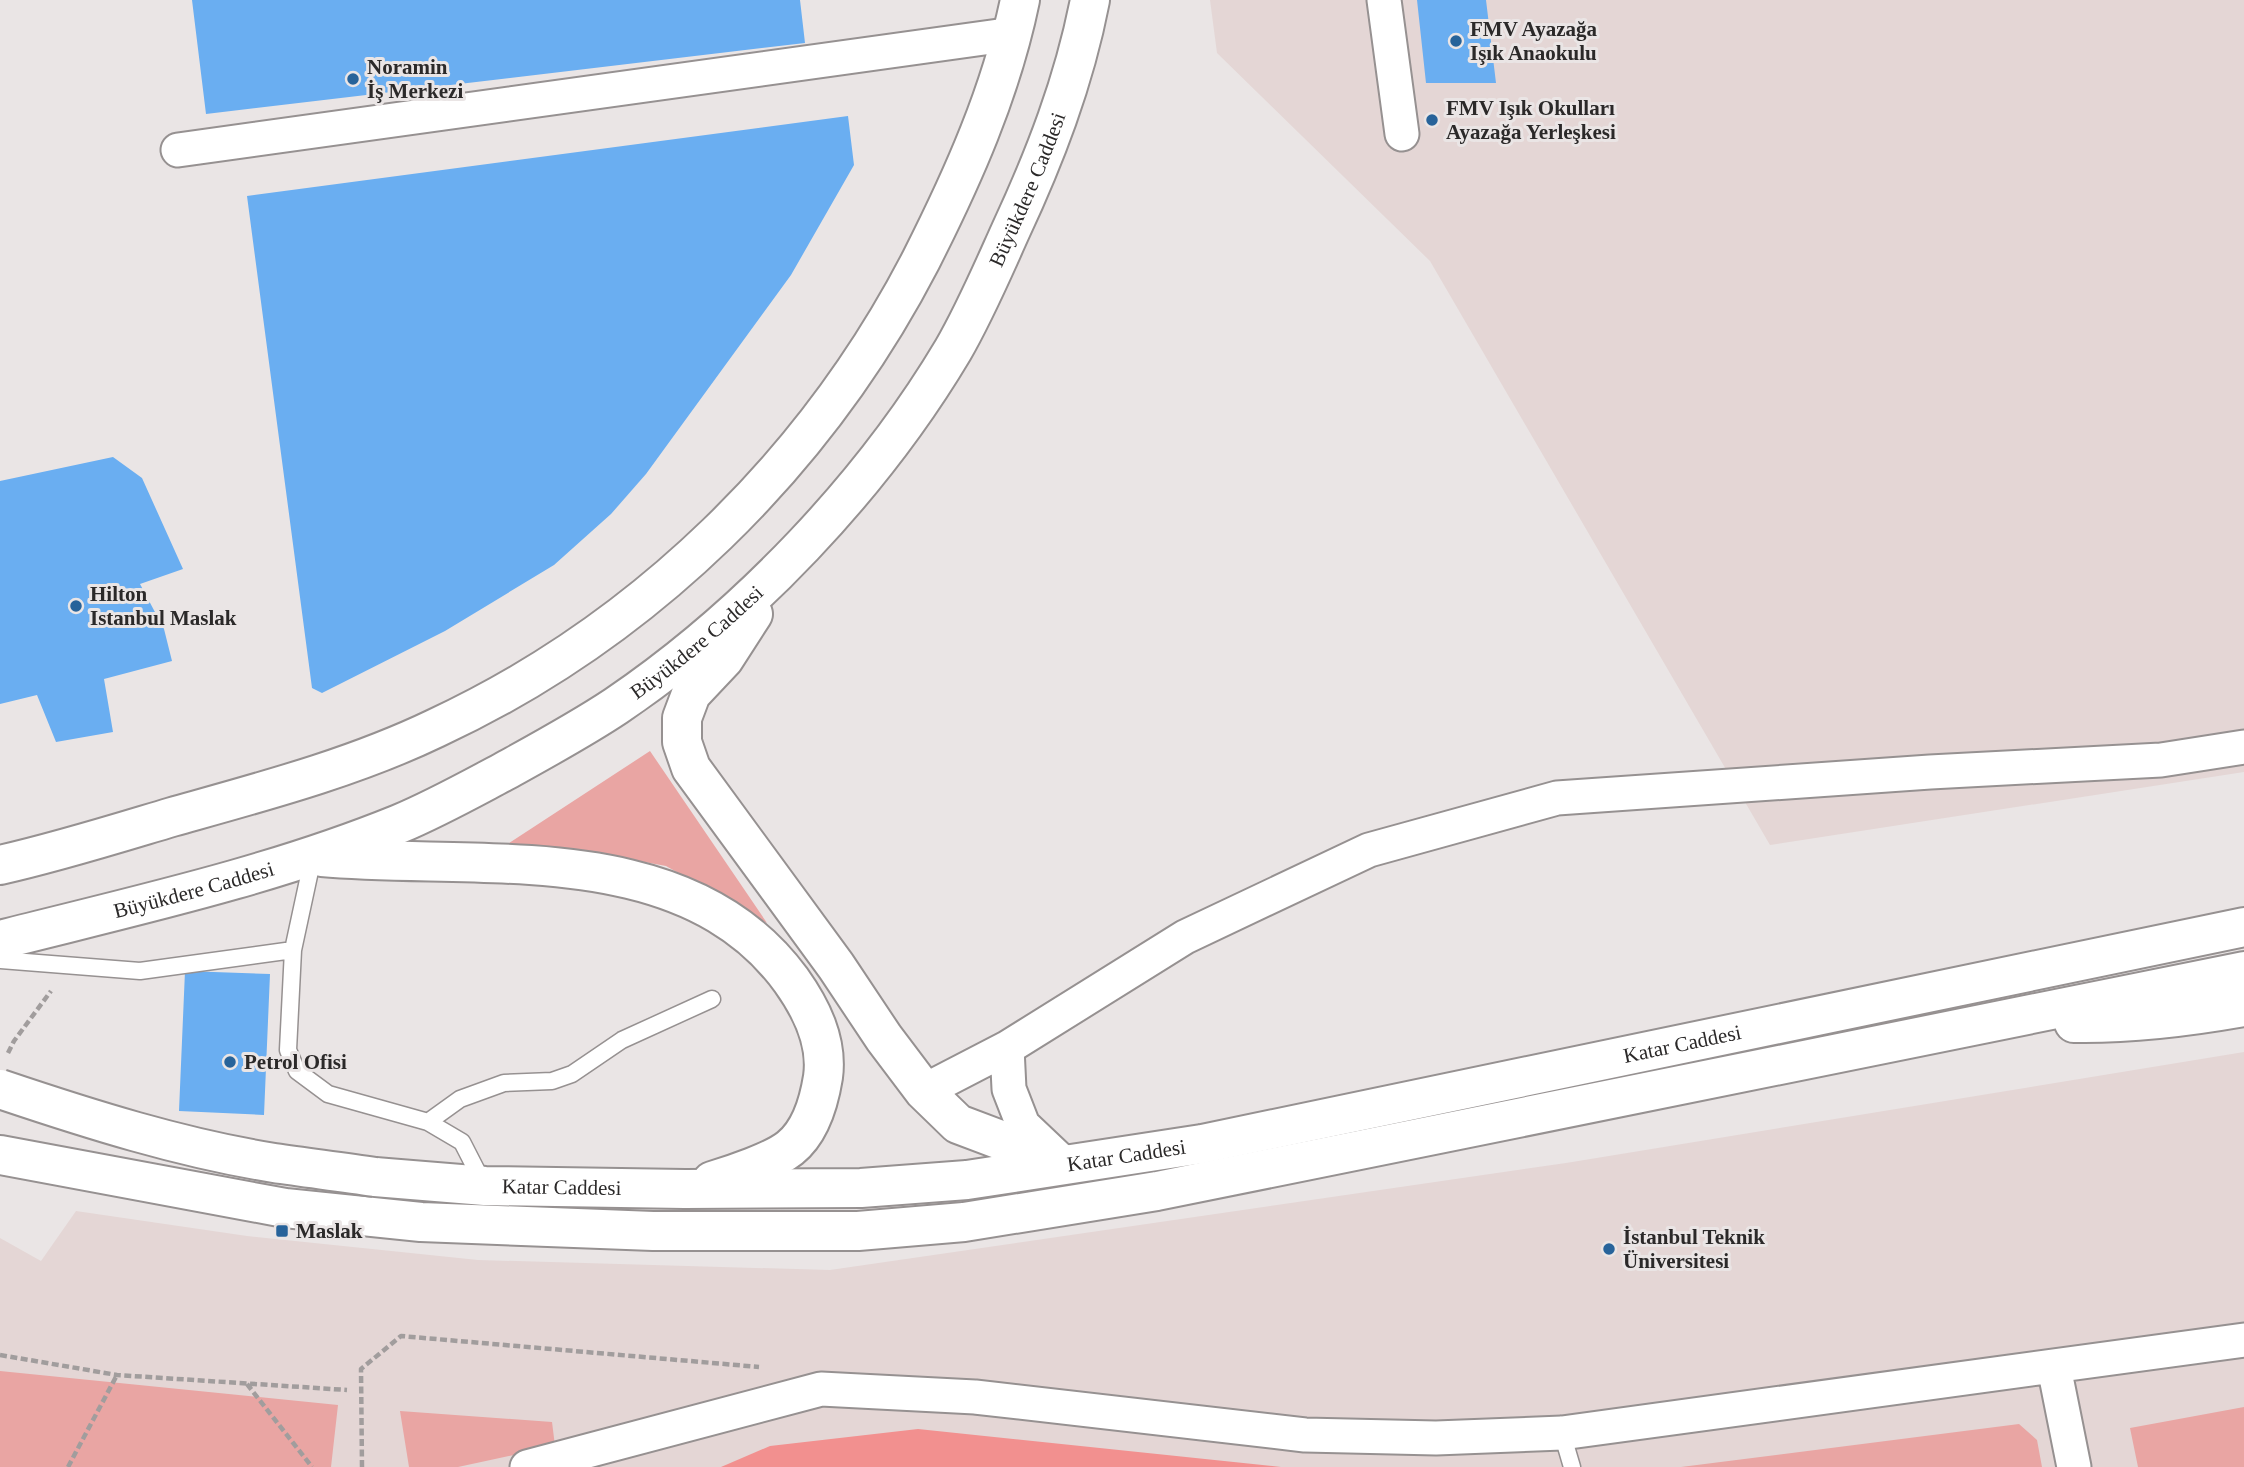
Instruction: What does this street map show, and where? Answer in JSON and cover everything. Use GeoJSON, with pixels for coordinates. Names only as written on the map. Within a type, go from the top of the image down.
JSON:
{"type":"FeatureCollection","features":[{"type":"Feature","properties":{"kind":"main road","name":"Büyükdere Caddesi"},"geometry":{"type":"LineString","coordinates":[[0,940],[189,892],[313,856],[401,823],[531,757],[614,707],[671,666],[722,624],[814,534],[912,414],[963,331],[980,301],[1058,122],[1081,49],[1090,0]]}},
{"type":"Feature","properties":{"kind":"main road"},"geometry":{"type":"LineString","coordinates":[[5,863],[252,795],[359,760],[435,729],[487,703],[574,652],[657,588],[713,538],[760,489],[811,431],[851,376],[903,293],[975,147],[1016,17]]}},
{"type":"Feature","properties":{"kind":"main road"},"geometry":{"type":"LineString","coordinates":[[767,581],[753,614],[724,659],[691,694],[682,718],[682,742],[691,768],[836,966],[923,1091],[958,1124],[1066,1165]]}},
{"type":"Feature","properties":{"kind":"main road"},"geometry":{"type":"LineString","coordinates":[[313,856],[372,861],[471,861],[539,865],[618,875],[669,891],[722,916],[775,958],[804,997],[820,1032],[823,1075],[809,1124],[790,1148],[725,1177],[685,1189]]}},
{"type":"Feature","properties":{"kind":"main road","name":"Katar Caddesi"},"geometry":{"type":"LineString","coordinates":[[2,1074],[75,1115],[148,1135],[272,1163],[375,1177],[485,1186],[860,1188],[967,1180],[1202,1144],[2244,927]]}},
{"type":"Feature","properties":{"kind":"main road"},"geometry":{"type":"LineString","coordinates":[[1988,1022],[2244,971]]}},
{"type":"Feature","properties":{"kind":"main road"},"geometry":{"type":"LineString","coordinates":[[1988,1022],[2100,1023],[2192,1016],[2244,1007]]}},
{"type":"Feature","properties":{"kind":"main road","name":"Katar Caddesi"},"geometry":{"type":"LineString","coordinates":[[0,1155],[285,1208],[421,1222],[653,1231],[858,1231],[964,1222],[1157,1191],[1988,1022]]}},
{"type":"Feature","properties":{"kind":"street"},"geometry":{"type":"LineString","coordinates":[[1384,0],[1402,134]]}},
{"type":"Feature","properties":{"kind":"street"},"geometry":{"type":"LineString","coordinates":[[178,150],[1016,17]]}},
{"type":"Feature","properties":{"kind":"street"},"geometry":{"type":"LineString","coordinates":[[923,1091],[1007,1048],[1185,937],[1369,850],[1557,798],[1930,772],[2161,760],[2244,747]]}},
{"type":"Feature","properties":{"kind":"street"},"geometry":{"type":"LineString","coordinates":[[1007,1048],[1009,1089],[1023,1125],[1066,1165]]}},
{"type":"Feature","properties":{"kind":"street"},"geometry":{"type":"LineString","coordinates":[[527,1467],[821,1389],[975,1396],[1305,1435],[1436,1438],[1562,1433],[2244,1340]]}},
{"type":"Feature","properties":{"kind":"street"},"geometry":{"type":"LineString","coordinates":[[2054,1367],[2074,1467]]}},
{"type":"Feature","properties":{"kind":"lane"},"geometry":{"type":"LineString","coordinates":[[313,856],[293,950],[288,1050],[297,1071],[328,1094],[428,1122],[462,1142],[485,1186]]}},
{"type":"Feature","properties":{"kind":"lane"},"geometry":{"type":"LineString","coordinates":[[0,960],[140,971],[293,950]]}},
{"type":"Feature","properties":{"kind":"lane"},"geometry":{"type":"LineString","coordinates":[[428,1122],[460,1099],[504,1083],[552,1081],[572,1074],[622,1040],[712,999]]}},
{"type":"Feature","properties":{"kind":"lane"},"geometry":{"type":"LineString","coordinates":[[1562,1433],[1572,1467]]}},
{"type":"Feature","properties":{"kind":"path"},"geometry":{"type":"LineString","coordinates":[[2,1074],[14,1041],[70,964]]}},
{"type":"Feature","properties":{"kind":"path"},"geometry":{"type":"LineString","coordinates":[[362,1467],[360,1369],[401,1336],[761,1367]]}},
{"type":"Feature","properties":{"kind":"path"},"geometry":{"type":"LineString","coordinates":[[0,1355],[117,1375],[347,1390]]}},
{"type":"Feature","properties":{"kind":"path"},"geometry":{"type":"LineString","coordinates":[[68,1467],[117,1375]]}},
{"type":"Feature","properties":{"kind":"path"},"geometry":{"type":"LineString","coordinates":[[247,1384],[312,1467]]}},
{"type":"Feature","properties":{"kind":"shaded area"},"geometry":{"type":"Polygon","coordinates":[[[1210,0],[2244,0],[2244,772],[1770,845],[1430,261],[1217,53],[1210,0]]]}},
{"type":"Feature","properties":{"kind":"shaded area"},"geometry":{"type":"Polygon","coordinates":[[[650,751],[767,923],[666,866],[579,850],[503,847],[650,751]]]}},
{"type":"Feature","properties":{"kind":"shaded area","name":"İstanbul Teknik Üniversitesi"},"geometry":{"type":"Polygon","coordinates":[[[2244,1052],[2244,1467],[0,1467],[0,1238],[41,1261],[76,1211],[247,1236],[478,1260],[830,1270],[1566,1163],[2244,1052]]]}},
{"type":"Feature","properties":{"kind":"shaded area"},"geometry":{"type":"Polygon","coordinates":[[[0,1371],[338,1405],[331,1467],[0,1467],[0,1371]]]}},
{"type":"Feature","properties":{"kind":"shaded area"},"geometry":{"type":"Polygon","coordinates":[[[2244,1407],[2244,1467],[2138,1467],[2130,1428],[2244,1407]]]}},
{"type":"Feature","properties":{"kind":"shaded area"},"geometry":{"type":"Polygon","coordinates":[[[400,1411],[552,1422],[555,1446],[458,1467],[409,1467],[400,1411]]]}},
{"type":"Feature","properties":{"kind":"shaded area"},"geometry":{"type":"Polygon","coordinates":[[[2019,1424],[2037,1440],[2042,1467],[1681,1467],[2019,1424]]]}},
{"type":"Feature","properties":{"kind":"shaded area"},"geometry":{"type":"Polygon","coordinates":[[[918,1429],[1281,1467],[721,1467],[770,1446],[918,1429]]]}},
{"type":"Feature","properties":{"kind":"building","name":"Noramin İş Merkezi"},"geometry":{"type":"Polygon","coordinates":[[[192,0],[800,0],[805,43],[206,114],[192,0]]]}},
{"type":"Feature","properties":{"kind":"building","name":"FMV Ayazağa Işık Anaokulu"},"geometry":{"type":"Polygon","coordinates":[[[1417,0],[1486,0],[1496,83],[1426,83],[1417,0]]]}},
{"type":"Feature","properties":{"kind":"building"},"geometry":{"type":"Polygon","coordinates":[[[848,116],[854,165],[791,275],[646,474],[611,514],[554,565],[445,631],[322,693],[312,688],[247,196],[848,116]]]}},
{"type":"Feature","properties":{"kind":"building","name":"Hilton Istanbul Maslak"},"geometry":{"type":"Polygon","coordinates":[[[113,457],[142,478],[183,569],[140,584],[164,629],[172,661],[104,679],[113,732],[56,742],[37,695],[0,704],[0,481],[113,457]]]}},
{"type":"Feature","properties":{"kind":"building"},"geometry":{"type":"Polygon","coordinates":[[[185,971],[270,974],[264,1115],[179,1111],[185,971]]]}},
{"type":"Feature","properties":{"kind":"place","name":"FMV Ayazağa Işık Anaokulu"},"geometry":{"type":"Point","coordinates":[1456,41]}},
{"type":"Feature","properties":{"kind":"place","name":"Noramin İş Merkezi"},"geometry":{"type":"Point","coordinates":[353,79]}},
{"type":"Feature","properties":{"kind":"place","name":"FMV Işık Okulları Ayazağa Yerleşkesi"},"geometry":{"type":"Point","coordinates":[1432,120]}},
{"type":"Feature","properties":{"kind":"place","name":"Hilton Istanbul Maslak"},"geometry":{"type":"Point","coordinates":[76,606]}},
{"type":"Feature","properties":{"kind":"place","name":"Petrol Ofisi"},"geometry":{"type":"Point","coordinates":[230,1062]}},
{"type":"Feature","properties":{"kind":"place","name":"Maslak"},"geometry":{"type":"Point","coordinates":[282,1231]}},
{"type":"Feature","properties":{"kind":"place","name":"İstanbul Teknik Üniversitesi"},"geometry":{"type":"Point","coordinates":[1609,1249]}}]}
